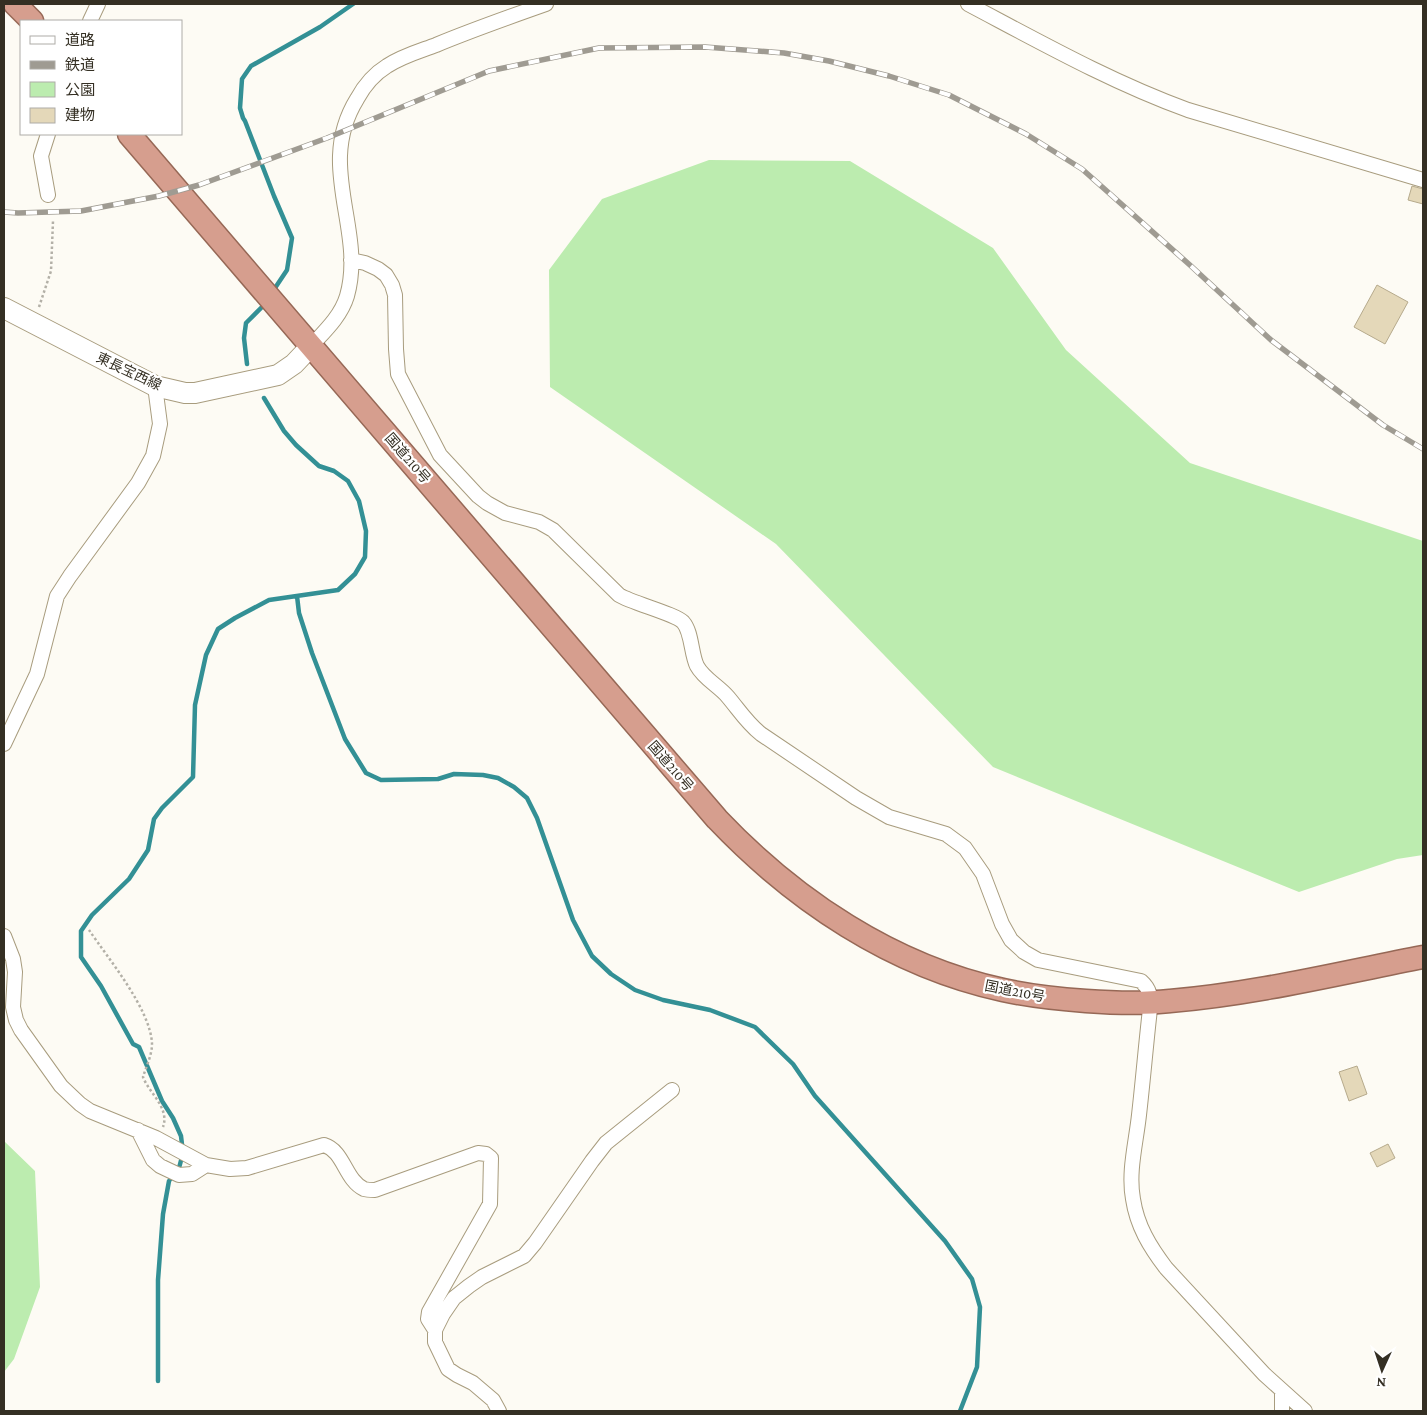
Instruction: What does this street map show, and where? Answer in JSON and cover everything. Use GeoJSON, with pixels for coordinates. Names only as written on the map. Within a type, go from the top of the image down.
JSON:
{"type":"FeatureCollection","features":[{"type":"Feature","properties":{"kind":"highway"},"geometry":{"type":"LineString","coordinates":[[15,4],[31,20]]}},
{"type":"Feature","properties":{"kind":"highway","name":"国道210号"},"geometry":{"type":"LineString","coordinates":[[130,135],[711,812],[752,855],[823,911],[870,939],[918,962],[968,981],[1003,990],[1048,998],[1098,1002],[1150,1002],[1228,994],[1423,957]]}},
{"type":"Feature","properties":{"kind":"main road","name":"東長宝西線"},"geometry":{"type":"LineString","coordinates":[[4,308],[155,386],[185,393],[195,393],[270,378],[286,371],[312,346]]}},
{"type":"Feature","properties":{"kind":"street"},"geometry":{"type":"LineString","coordinates":[[90,20],[98,4]]}},
{"type":"Feature","properties":{"kind":"street"},"geometry":{"type":"LineString","coordinates":[[312,346],[344,304],[350,280],[350,241],[340,185],[339,164],[347,116],[368,83],[388,65],[405,57],[546,4]]}},
{"type":"Feature","properties":{"kind":"street"},"geometry":{"type":"LineString","coordinates":[[968,4],[1085,65],[1157,99],[1423,180]]}},
{"type":"Feature","properties":{"kind":"street"},"geometry":{"type":"LineString","coordinates":[[48,135],[41,156],[48,194]]}},
{"type":"Feature","properties":{"kind":"street"},"geometry":{"type":"LineString","coordinates":[[351,260],[365,263],[378,269],[386,275],[392,285],[395,295],[398,374],[440,455],[478,496],[497,509],[539,522],[553,530],[618,595],[683,622],[697,666],[727,696],[751,726],[761,734],[856,798],[889,817],[946,834],[965,848],[983,874],[1002,924],[1011,940],[1024,952],[1038,960],[1141,981],[1147,986],[1150,992],[1150,1002],[1133,1158],[1132,1187],[1136,1214],[1148,1243],[1166,1268],[1282,1391],[1305,1411]]}},
{"type":"Feature","properties":{"kind":"street"},"geometry":{"type":"LineString","coordinates":[[4,744],[37,674],[57,596],[138,483],[152,456],[160,424],[155,386]]}},
{"type":"Feature","properties":{"kind":"street"},"geometry":{"type":"LineString","coordinates":[[4,936],[16,972],[13,1007],[16,1020],[21,1030],[61,1086],[90,1111],[156,1138],[206,1165],[230,1170],[247,1168],[324,1145],[331,1147],[355,1181],[364,1189],[375,1190],[478,1153],[486,1154],[491,1158],[490,1204],[430,1312],[428,1319],[435,1330]]}},
{"type":"Feature","properties":{"kind":"street"},"geometry":{"type":"LineString","coordinates":[[499,1411],[493,1400],[473,1383],[448,1369],[435,1342],[435,1330],[443,1314],[454,1298],[482,1277],[524,1256],[606,1143],[672,1090]]}},
{"type":"Feature","properties":{"kind":"street"},"geometry":{"type":"LineString","coordinates":[[138,1130],[153,1160],[179,1176],[192,1174],[206,1165]]}},
{"type":"Feature","properties":{"kind":"street"},"geometry":{"type":"LineString","coordinates":[[1282,1391],[1282,1411]]}},
{"type":"Feature","properties":{"kind":"path"},"geometry":{"type":"LineString","coordinates":[[32,323],[51,271],[53,221]]}},
{"type":"Feature","properties":{"kind":"path"},"geometry":{"type":"LineString","coordinates":[[89,930],[131,990],[149,1027],[152,1044],[150,1056],[142,1077],[155,1096],[166,1120],[164,1127],[161,1129],[138,1130]]}},
{"type":"Feature","properties":{"kind":"green space"},"geometry":{"type":"Polygon","coordinates":[[[709,160],[850,161],[993,248],[1066,350],[1190,463],[1423,541],[1423,855],[1397,859],[1299,892],[993,767],[776,544],[550,387],[549,270],[602,199],[709,160]]]}},
{"type":"Feature","properties":{"kind":"green space"},"geometry":{"type":"Polygon","coordinates":[[[4,1141],[35,1171],[40,1287],[14,1359],[4,1372],[4,1141]]]}},
{"type":"Feature","properties":{"kind":"building"},"geometry":{"type":"Polygon","coordinates":[[[1412,186],[1423,189],[1423,204],[1408,200],[1412,186]]]}},
{"type":"Feature","properties":{"kind":"building"},"geometry":{"type":"Polygon","coordinates":[[[1377,285],[1408,302],[1385,344],[1354,327],[1377,285]]]}},
{"type":"Feature","properties":{"kind":"building"},"geometry":{"type":"Polygon","coordinates":[[[1357,1066],[1367,1094],[1349,1101],[1339,1072],[1357,1066]]]}},
{"type":"Feature","properties":{"kind":"building"},"geometry":{"type":"Polygon","coordinates":[[[1388,1144],[1395,1158],[1377,1167],[1370,1153],[1388,1144]]]}},
{"type":"Feature","properties":{"kind":"waterway"},"geometry":{"type":"LineString","coordinates":[[273,291],[287,270],[292,238],[243,118],[240,108],[242,79],[251,66],[320,27],[353,4]]}},
{"type":"Feature","properties":{"kind":"waterway"},"geometry":{"type":"LineString","coordinates":[[247,364],[244,338],[246,323],[265,304]]}},
{"type":"Feature","properties":{"kind":"waterway"},"geometry":{"type":"LineString","coordinates":[[158,1381],[158,1280],[163,1214],[169,1181],[179,1168],[183,1153],[181,1136],[173,1118],[162,1101],[139,1047],[133,1044],[101,986],[81,957],[81,931],[92,915],[129,879],[148,850],[154,819],[162,808],[193,777],[195,705],[206,655],[218,629],[269,600],[338,590],[355,574],[365,557],[366,531],[359,501],[348,481],[334,471],[319,466],[296,445],[284,431],[264,398]]}},
{"type":"Feature","properties":{"kind":"waterway"},"geometry":{"type":"LineString","coordinates":[[297,596],[299,613],[312,653],[345,739],[366,773],[381,780],[438,779],[454,774],[483,775],[498,778],[514,787],[527,798],[537,818],[573,920],[592,956],[611,974],[635,990],[663,1000],[710,1010],[755,1027],[793,1064],[815,1096],[945,1241],[972,1279],[980,1307],[977,1367],[960,1411]]}},
{"type":"Feature","properties":{"kind":"railway"},"geometry":{"type":"LineString","coordinates":[[4,212],[81,211],[159,196],[199,185],[327,138],[489,71],[599,48],[705,47],[784,53],[829,61],[889,76],[949,95],[1026,134],[1082,169],[1271,340],[1383,425],[1423,449]]}}]}
